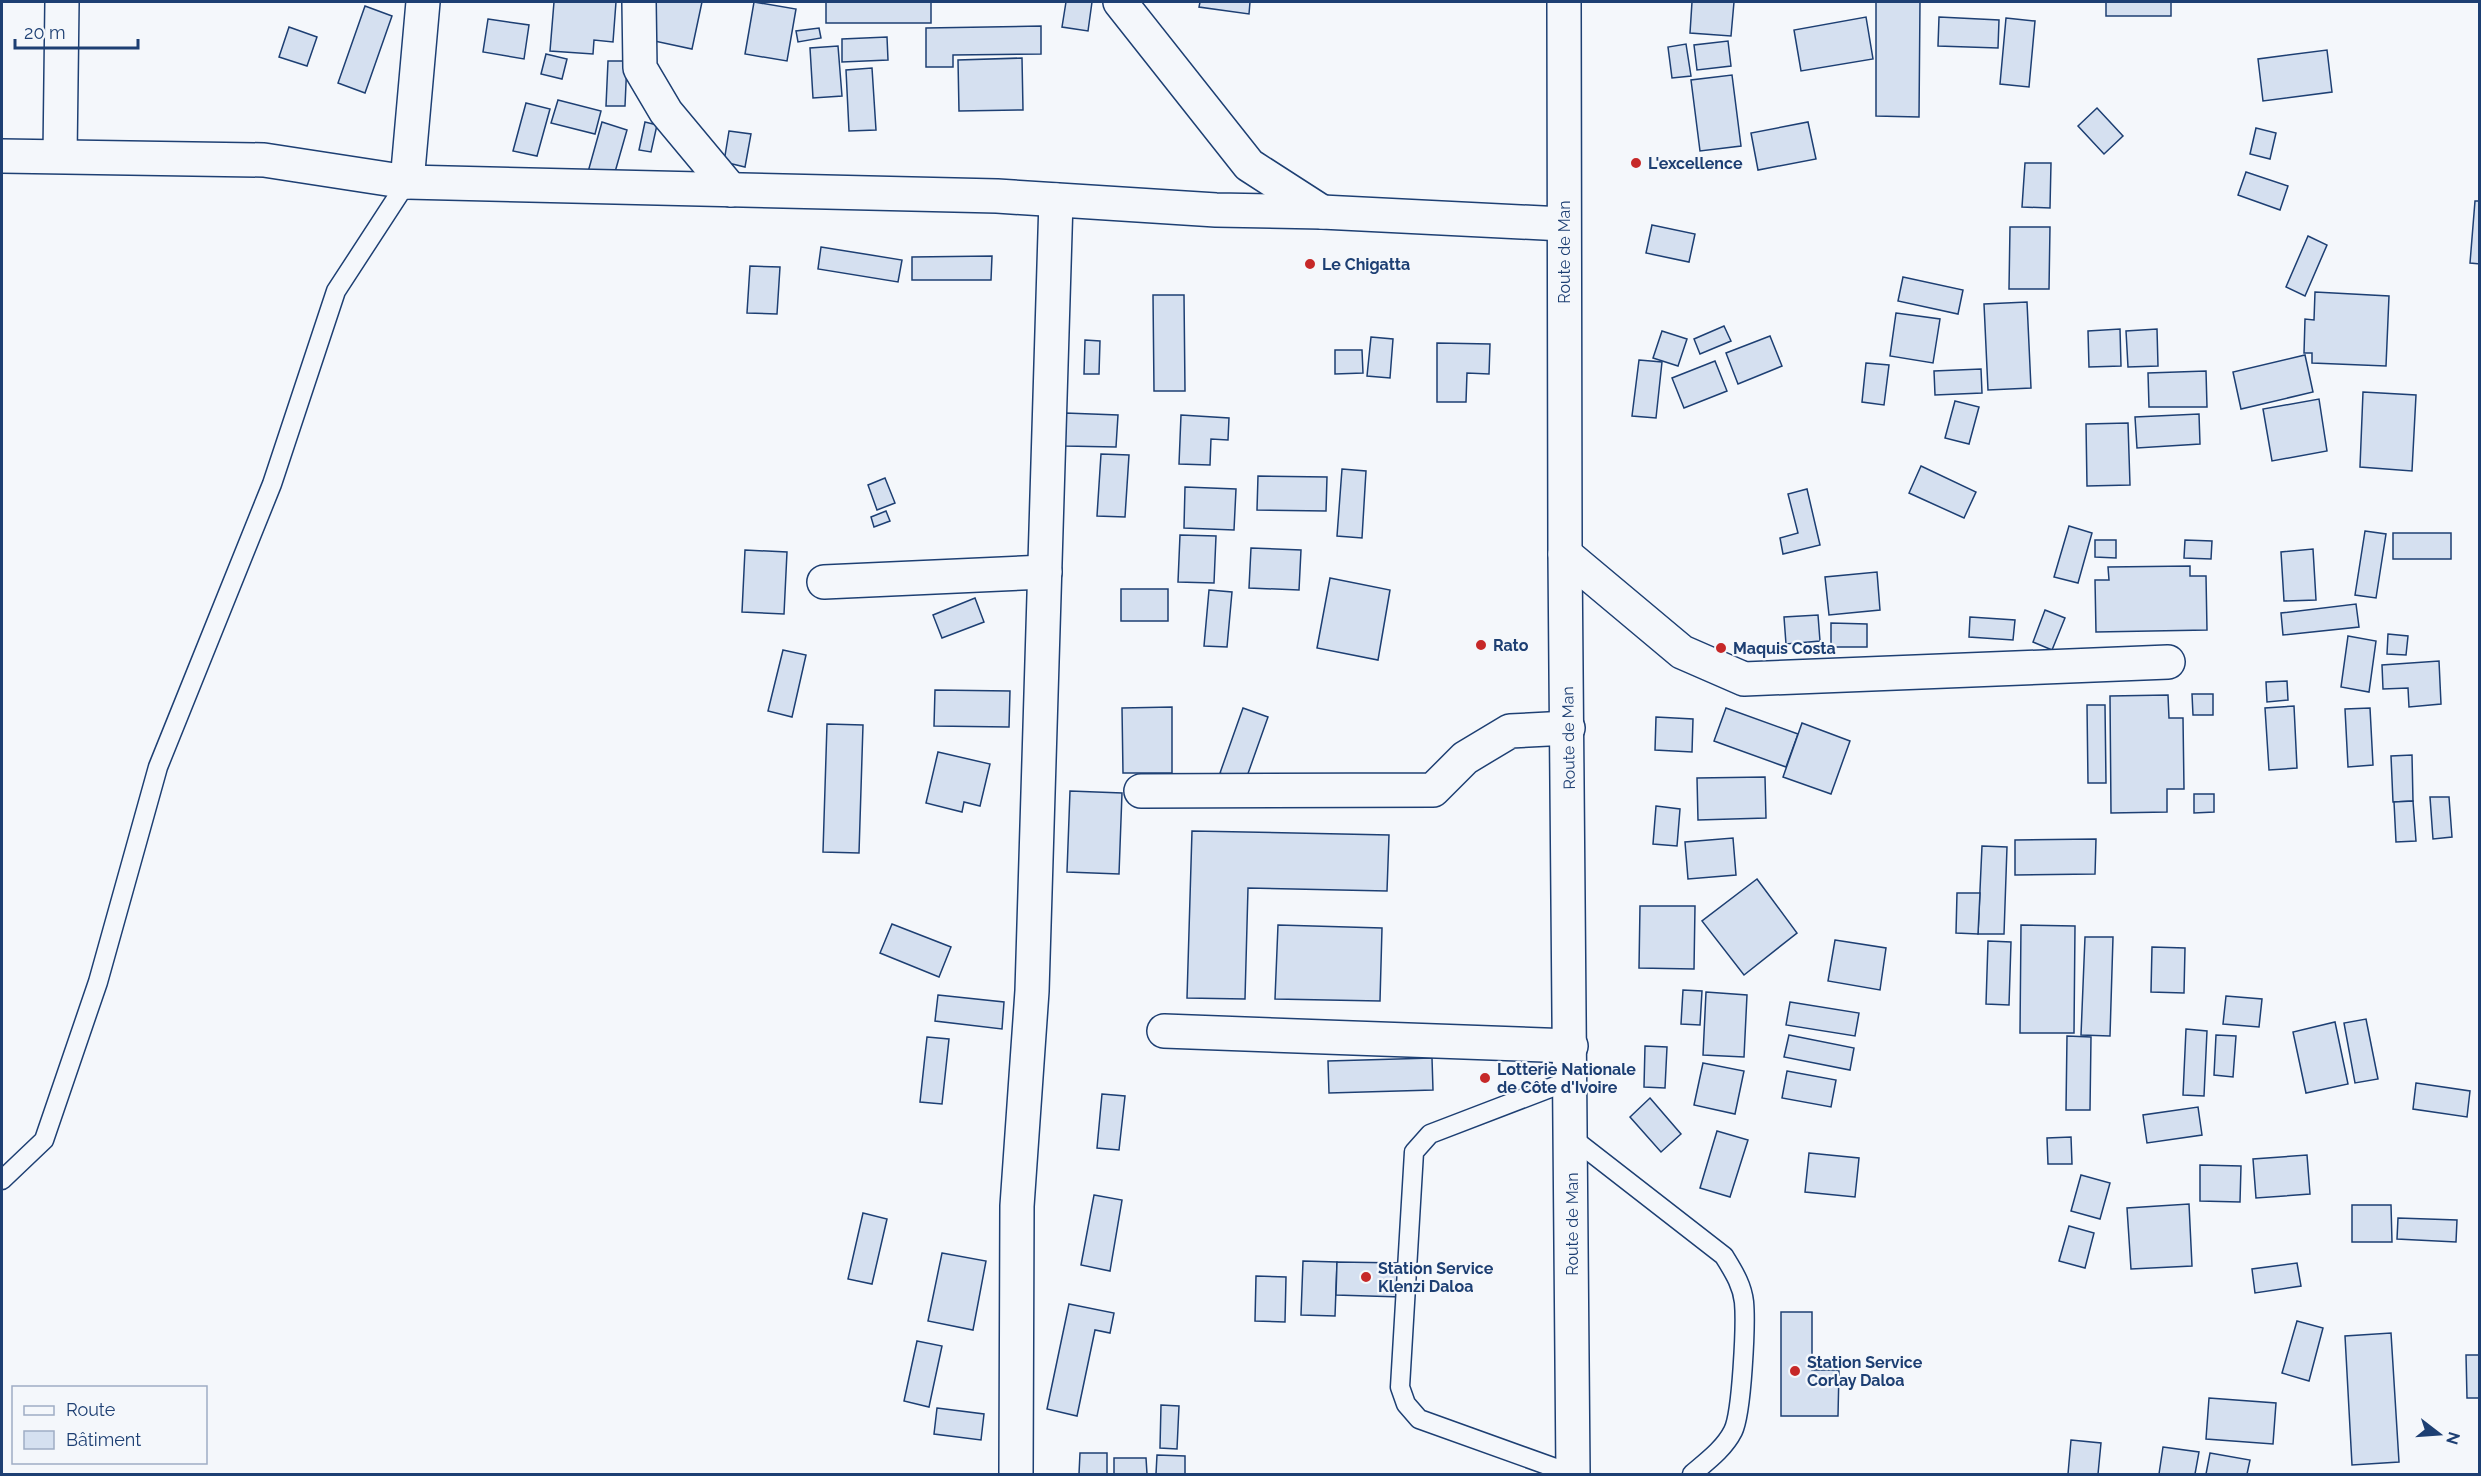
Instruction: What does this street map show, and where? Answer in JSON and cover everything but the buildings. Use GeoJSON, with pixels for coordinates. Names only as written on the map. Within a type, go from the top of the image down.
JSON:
{"type":"FeatureCollection","features":[{"type":"Feature","properties":{"kind":"main road"},"geometry":{"type":"LineString","coordinates":[[60,156],[62,2]]}},
{"type":"Feature","properties":{"kind":"main road"},"geometry":{"type":"LineString","coordinates":[[407,182],[423,2]]}},
{"type":"Feature","properties":{"kind":"main road"},"geometry":{"type":"LineString","coordinates":[[639,2],[640,68],[666,112],[731,190]]}},
{"type":"Feature","properties":{"kind":"main road"},"geometry":{"type":"LineString","coordinates":[[1120,2],[1249,165],[1322,212]]}},
{"type":"Feature","properties":{"kind":"main road","name":"Route de Man"},"geometry":{"type":"LineString","coordinates":[[1564,2],[1565,554],[1573,1474]]}},
{"type":"Feature","properties":{"kind":"main road"},"geometry":{"type":"LineString","coordinates":[[2,156],[264,160],[407,182],[1056,200],[1216,210],[1322,212],[1563,224]]}},
{"type":"Feature","properties":{"kind":"main road"},"geometry":{"type":"LineString","coordinates":[[1016,1474],[1017,1206],[1032,991],[1056,200]]}},
{"type":"Feature","properties":{"kind":"main road"},"geometry":{"type":"LineString","coordinates":[[1565,554],[1682,652],[1744,679],[2168,662]]}},
{"type":"Feature","properties":{"kind":"main road"},"geometry":{"type":"LineString","coordinates":[[824,582],[1045,572]]}},
{"type":"Feature","properties":{"kind":"main road"},"geometry":{"type":"LineString","coordinates":[[1142,791],[1433,790],[1465,758],[1510,731],[1568,728]]}},
{"type":"Feature","properties":{"kind":"main road"},"geometry":{"type":"LineString","coordinates":[[1164,1031],[1571,1046]]}},
{"type":"Feature","properties":{"kind":"lane"},"geometry":{"type":"LineString","coordinates":[[2,1180],[44,1140],[98,982],[158,767],[272,484],[336,291],[407,182]]}},
{"type":"Feature","properties":{"kind":"lane"},"geometry":{"type":"LineString","coordinates":[[1571,1080],[1430,1134],[1414,1152],[1400,1387],[1406,1404],[1419,1419],[1573,1474]]}},
{"type":"Feature","properties":{"kind":"lane"},"geometry":{"type":"LineString","coordinates":[[1571,1137],[1724,1256],[1738,1279],[1744,1303],[1740,1407],[1733,1431],[1717,1452],[1692,1474]]}},
{"type":"Feature","properties":{"kind":"place","name":"L'excellence"},"geometry":{"type":"Point","coordinates":[1636,163]}},
{"type":"Feature","properties":{"kind":"place","name":"Le Chigatta"},"geometry":{"type":"Point","coordinates":[1310,264]}},
{"type":"Feature","properties":{"kind":"place","name":"Rato"},"geometry":{"type":"Point","coordinates":[1481,645]}},
{"type":"Feature","properties":{"kind":"place","name":"Maquis Costa"},"geometry":{"type":"Point","coordinates":[1721,648]}},
{"type":"Feature","properties":{"kind":"place","name":"Lotterie Nationale de Côte d'Ivoire"},"geometry":{"type":"Point","coordinates":[1485,1078]}},
{"type":"Feature","properties":{"kind":"place","name":"Station Service Klenzi Daloa"},"geometry":{"type":"Point","coordinates":[1366,1277]}},
{"type":"Feature","properties":{"kind":"place","name":"Station Service Corlay Daloa"},"geometry":{"type":"Point","coordinates":[1795,1371]}}]}
